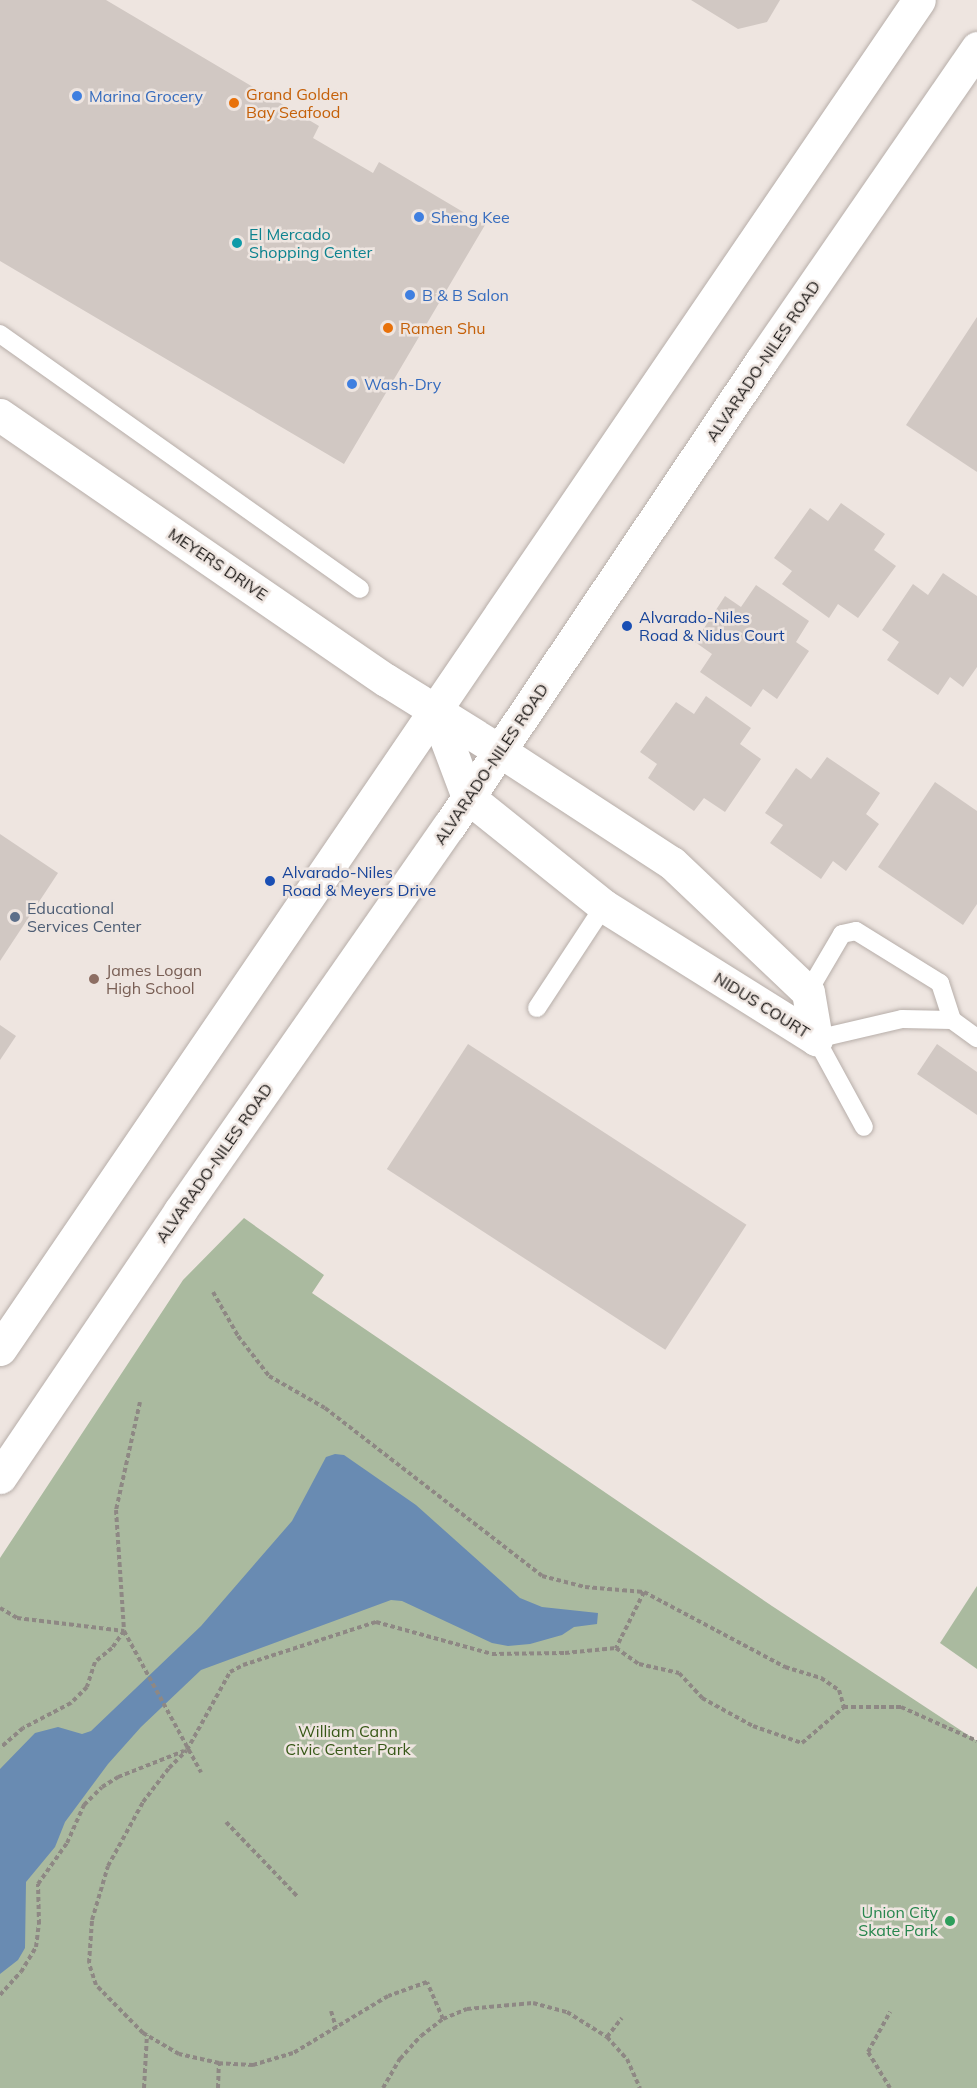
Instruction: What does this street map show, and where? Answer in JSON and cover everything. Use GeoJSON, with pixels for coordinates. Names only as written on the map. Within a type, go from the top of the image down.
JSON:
{"type":"FeatureCollection","features":[{"type":"Feature","properties":{"kind":"main road"},"geometry":{"type":"LineString","coordinates":[[0,1349],[919,0]]}},
{"type":"Feature","properties":{"kind":"main road","name":"ALVARADO-NILES ROAD"},"geometry":{"type":"LineString","coordinates":[[0,1477],[180,1211],[500,751],[977,48]]}},
{"type":"Feature","properties":{"kind":"main road","name":"MEYERS DRIVE"},"geometry":{"type":"LineString","coordinates":[[1,417],[436,712],[500,751]]}},
{"type":"Feature","properties":{"kind":"main road"},"geometry":{"type":"LineString","coordinates":[[436,712],[468,797]]}},
{"type":"Feature","properties":{"kind":"main road"},"geometry":{"type":"LineString","coordinates":[[500,751],[672,863],[808,992]]}},
{"type":"Feature","properties":{"kind":"main road","name":"NIDUS COURT"},"geometry":{"type":"LineString","coordinates":[[468,797],[604,906],[816,1039]]}},
{"type":"Feature","properties":{"kind":"main road","name":"NIDUS COURT"},"geometry":{"type":"LineString","coordinates":[[808,992],[816,1039]]}},
{"type":"Feature","properties":{"kind":"lane"},"geometry":{"type":"LineString","coordinates":[[0,334],[360,589]]}},
{"type":"Feature","properties":{"kind":"lane"},"geometry":{"type":"LineString","coordinates":[[537,1008],[604,906]]}},
{"type":"Feature","properties":{"kind":"lane"},"geometry":{"type":"LineString","coordinates":[[808,992],[842,934],[856,931],[940,984],[952,1020]]}},
{"type":"Feature","properties":{"kind":"lane"},"geometry":{"type":"LineString","coordinates":[[864,1127],[816,1039],[902,1019],[952,1020],[977,1038]]}},
{"type":"Feature","properties":{"kind":"path"},"geometry":{"type":"LineString","coordinates":[[213,1292],[238,1336],[269,1376],[325,1408],[542,1576],[585,1587],[644,1592],[785,1666],[821,1678],[839,1690],[844,1707]]}},
{"type":"Feature","properties":{"kind":"path"},"geometry":{"type":"LineString","coordinates":[[140,1402],[117,1510],[124,1631],[201,1772]]}},
{"type":"Feature","properties":{"kind":"path"},"geometry":{"type":"LineString","coordinates":[[616,1648],[644,1592]]}},
{"type":"Feature","properties":{"kind":"path"},"geometry":{"type":"LineString","coordinates":[[0,1608],[17,1618],[124,1631]]}},
{"type":"Feature","properties":{"kind":"path"},"geometry":{"type":"LineString","coordinates":[[443,2019],[427,1982],[388,1995],[293,2053],[253,2065],[219,2063],[179,2054],[147,2036],[96,1985],[89,1963],[92,1920],[108,1866],[143,1802],[169,1768],[187,1750],[231,1672],[243,1665],[376,1622],[492,1654],[565,1653],[616,1648],[639,1664],[679,1673],[702,1698],[753,1726],[802,1743],[844,1707],[901,1707],[977,1741]]}},
{"type":"Feature","properties":{"kind":"path"},"geometry":{"type":"LineString","coordinates":[[0,1748],[44,1715],[71,1703],[87,1687],[95,1662],[112,1648],[124,1631]]}},
{"type":"Feature","properties":{"kind":"path"},"geometry":{"type":"LineString","coordinates":[[0,1995],[21,1972],[36,1947],[39,1924],[38,1884],[67,1843],[84,1805],[102,1787],[118,1777],[187,1750]]}},
{"type":"Feature","properties":{"kind":"path"},"geometry":{"type":"LineString","coordinates":[[226,1822],[298,1897]]}},
{"type":"Feature","properties":{"kind":"path"},"geometry":{"type":"LineString","coordinates":[[383,2088],[400,2059],[421,2036],[443,2019],[467,2009],[533,2003],[567,2012],[607,2037],[627,2059],[640,2088]]}},
{"type":"Feature","properties":{"kind":"path"},"geometry":{"type":"LineString","coordinates":[[331,2011],[336,2027]]}},
{"type":"Feature","properties":{"kind":"path"},"geometry":{"type":"LineString","coordinates":[[890,2012],[868,2052],[890,2088]]}},
{"type":"Feature","properties":{"kind":"path"},"geometry":{"type":"LineString","coordinates":[[607,2037],[622,2018]]}},
{"type":"Feature","properties":{"kind":"path"},"geometry":{"type":"LineString","coordinates":[[144,2088],[147,2036]]}},
{"type":"Feature","properties":{"kind":"path"},"geometry":{"type":"LineString","coordinates":[[218,2088],[219,2063]]}},
{"type":"Feature","properties":{"kind":"green space","name":"William Cann Civic Center Park"},"geometry":{"type":"Polygon","coordinates":[[[244,1218],[324,1275],[312,1293],[772,1606],[977,1741],[977,2088],[0,2088],[0,1558],[183,1280],[244,1218]]]}},
{"type":"Feature","properties":{"kind":"green space"},"geometry":{"type":"Polygon","coordinates":[[[977,1586],[977,1669],[940,1643],[977,1586]]]}},
{"type":"Feature","properties":{"kind":"water"},"geometry":{"type":"Polygon","coordinates":[[[335,1454],[344,1455],[416,1505],[520,1598],[542,1607],[598,1613],[597,1624],[574,1627],[562,1635],[530,1644],[508,1646],[492,1643],[402,1601],[391,1600],[201,1670],[141,1727],[108,1764],[65,1822],[55,1847],[26,1882],[25,1948],[18,1960],[0,1974],[0,1769],[35,1733],[58,1727],[82,1734],[91,1731],[201,1626],[292,1521],[326,1457],[335,1454]]]}},
{"type":"Feature","properties":{"kind":"building","name":"El Mercado Shopping Center"},"geometry":{"type":"Polygon","coordinates":[[[0,0],[106,0],[319,126],[313,138],[373,173],[379,162],[485,225],[344,464],[0,261],[0,0]]]}},
{"type":"Feature","properties":{"kind":"building"},"geometry":{"type":"Polygon","coordinates":[[[691,0],[780,0],[767,22],[738,29],[691,0]]]}},
{"type":"Feature","properties":{"kind":"building"},"geometry":{"type":"Polygon","coordinates":[[[977,317],[977,472],[906,425],[977,317]]]}},
{"type":"Feature","properties":{"kind":"building"},"geometry":{"type":"Polygon","coordinates":[[[841,503],[885,534],[874,550],[896,566],[858,618],[838,604],[829,618],[782,584],[792,571],[774,558],[810,508],[828,521],[841,503]]]}},
{"type":"Feature","properties":{"kind":"building"},"geometry":{"type":"Polygon","coordinates":[[[943,573],[977,596],[977,667],[963,687],[950,677],[938,695],[887,660],[899,642],[882,630],[913,584],[928,595],[943,573]]]}},
{"type":"Feature","properties":{"kind":"building"},"geometry":{"type":"Polygon","coordinates":[[[756,585],[809,621],[796,642],[809,651],[777,699],[763,689],[751,707],[700,672],[712,654],[695,642],[725,596],[741,607],[756,585]]]}},
{"type":"Feature","properties":{"kind":"building"},"geometry":{"type":"Polygon","coordinates":[[[706,696],[751,728],[740,744],[761,759],[725,812],[704,798],[694,811],[648,778],[657,764],[640,752],[676,702],[694,714],[706,696]]]}},
{"type":"Feature","properties":{"kind":"building"},"geometry":{"type":"Polygon","coordinates":[[[827,757],[880,793],[866,814],[879,824],[846,871],[833,861],[821,879],[770,843],[783,825],[765,813],[796,768],[811,779],[827,757]]]}},
{"type":"Feature","properties":{"kind":"building"},"geometry":{"type":"Polygon","coordinates":[[[935,782],[977,811],[977,904],[963,925],[878,867],[935,782]]]}},
{"type":"Feature","properties":{"kind":"building","name":"Educational Services Center"},"geometry":{"type":"Polygon","coordinates":[[[0,834],[58,873],[0,961],[0,834]]]}},
{"type":"Feature","properties":{"kind":"building"},"geometry":{"type":"Polygon","coordinates":[[[0,1025],[16,1036],[0,1060],[0,1025]]]}},
{"type":"Feature","properties":{"kind":"building"},"geometry":{"type":"Polygon","coordinates":[[[468,1044],[746,1225],[665,1350],[387,1169],[468,1044]]]}},
{"type":"Feature","properties":{"kind":"building"},"geometry":{"type":"Polygon","coordinates":[[[937,1044],[977,1072],[977,1115],[917,1074],[937,1044]]]}},
{"type":"Feature","properties":{"kind":"place","name":"Marina Grocery"},"geometry":{"type":"Point","coordinates":[77,96]}},
{"type":"Feature","properties":{"kind":"place","name":"Grand Golden Bay Seafood"},"geometry":{"type":"Point","coordinates":[234,103]}},
{"type":"Feature","properties":{"kind":"place","name":"Sheng Kee"},"geometry":{"type":"Point","coordinates":[419,217]}},
{"type":"Feature","properties":{"kind":"place","name":"El Mercado Shopping Center"},"geometry":{"type":"Point","coordinates":[237,243]}},
{"type":"Feature","properties":{"kind":"place","name":"B & B Salon"},"geometry":{"type":"Point","coordinates":[410,295]}},
{"type":"Feature","properties":{"kind":"place","name":"Ramen Shu"},"geometry":{"type":"Point","coordinates":[388,328]}},
{"type":"Feature","properties":{"kind":"place","name":"Wash-Dry"},"geometry":{"type":"Point","coordinates":[352,384]}},
{"type":"Feature","properties":{"kind":"place","name":"Alvarado-Niles Road & Nidus Court"},"geometry":{"type":"Point","coordinates":[627,626]}},
{"type":"Feature","properties":{"kind":"place","name":"Alvarado-Niles Road & Meyers Drive"},"geometry":{"type":"Point","coordinates":[270,881]}},
{"type":"Feature","properties":{"kind":"place","name":"Educational Services Center"},"geometry":{"type":"Point","coordinates":[15,917]}},
{"type":"Feature","properties":{"kind":"place","name":"James Logan High School"},"geometry":{"type":"Point","coordinates":[94,979]}},
{"type":"Feature","properties":{"kind":"place","name":"Union City Skate Park"},"geometry":{"type":"Point","coordinates":[950,1921]}}]}
